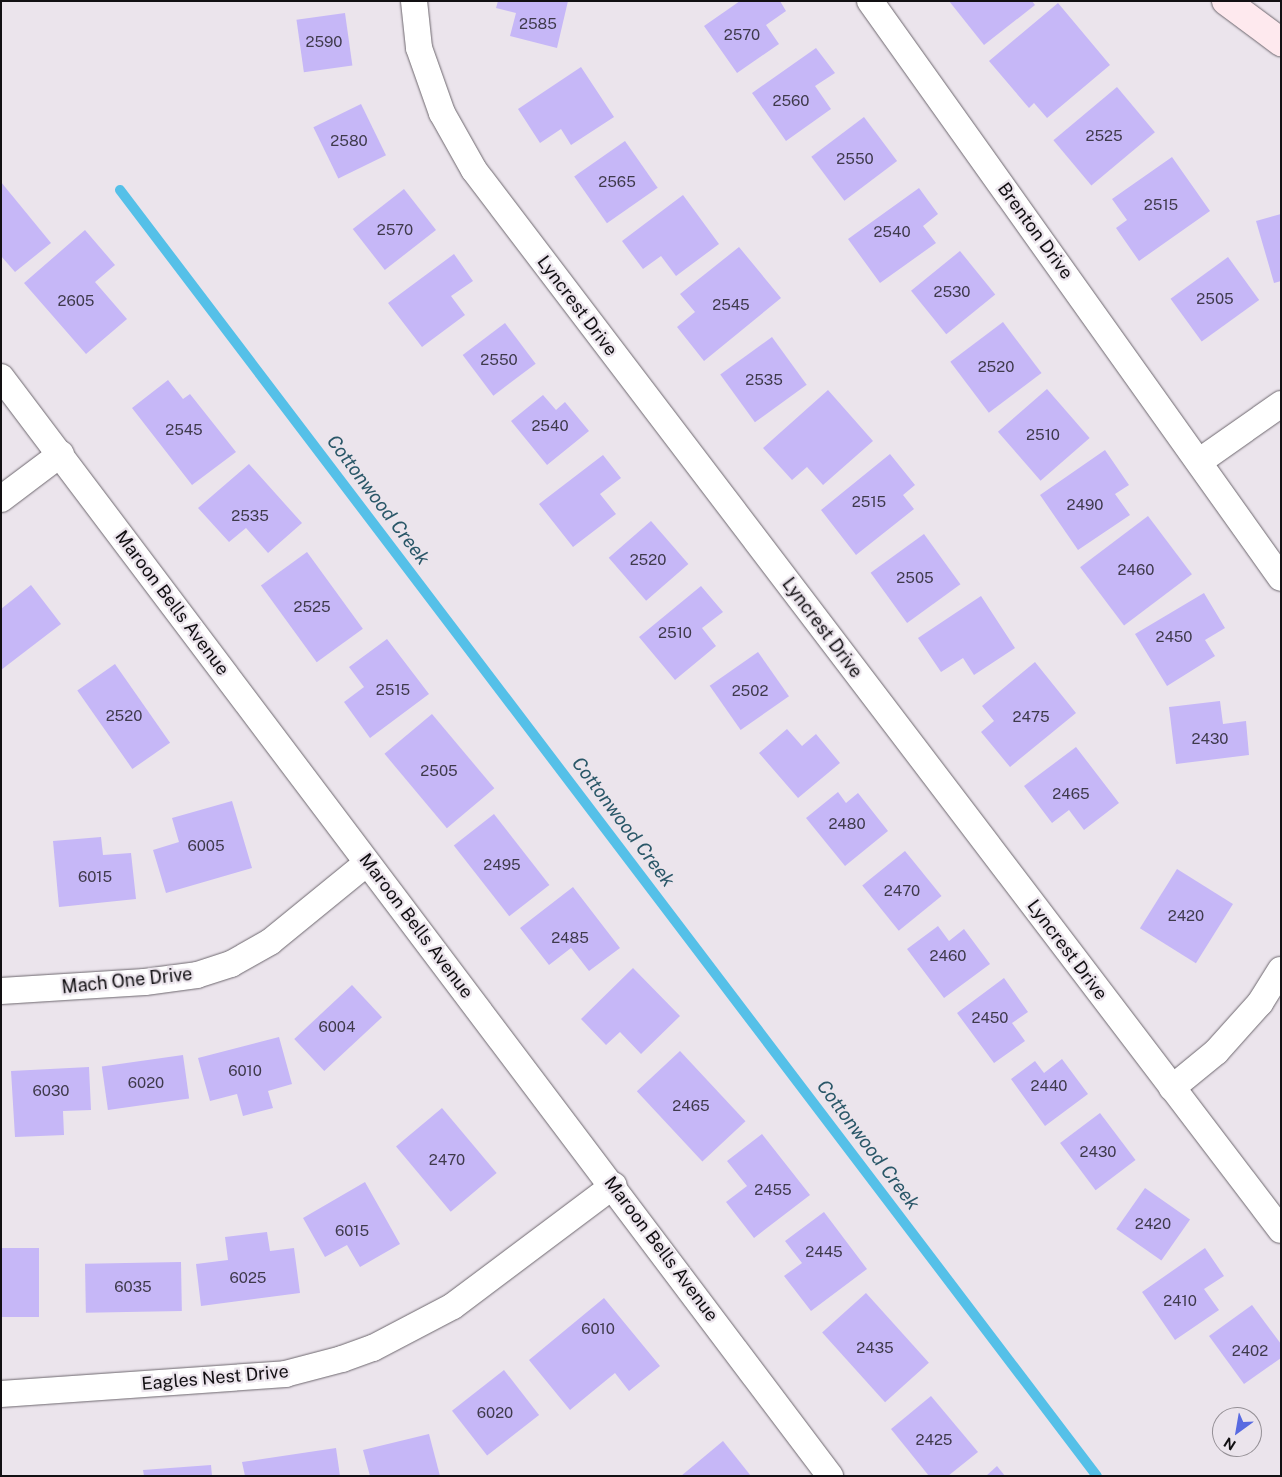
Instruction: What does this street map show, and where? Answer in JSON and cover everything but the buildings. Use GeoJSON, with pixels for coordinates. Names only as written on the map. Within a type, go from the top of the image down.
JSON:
{"type":"FeatureCollection","features":[{"type":"Feature","properties":{"kind":"main road"},"geometry":{"type":"LineString","coordinates":[[1226,1],[1281,42]]}},
{"type":"Feature","properties":{"kind":"street","name":"Lyncrest Drive"},"geometry":{"type":"LineString","coordinates":[[414,1],[419,48],[442,113],[474,170],[1281,1230]]}},
{"type":"Feature","properties":{"kind":"street","name":"Brenton Drive"},"geometry":{"type":"LineString","coordinates":[[870,1],[1281,578]]}},
{"type":"Feature","properties":{"kind":"street","name":"Maroon Bells Avenue"},"geometry":{"type":"LineString","coordinates":[[1,377],[61,454],[367,863],[614,1185],[830,1476]]}},
{"type":"Feature","properties":{"kind":"street"},"geometry":{"type":"LineString","coordinates":[[1200,462],[1281,404]]}},
{"type":"Feature","properties":{"kind":"street"},"geometry":{"type":"LineString","coordinates":[[1,499],[61,454]]}},
{"type":"Feature","properties":{"kind":"street","name":"Mach One Drive"},"geometry":{"type":"LineString","coordinates":[[1,991],[145,982],[197,975],[231,964],[270,942],[367,863]]}},
{"type":"Feature","properties":{"kind":"street"},"geometry":{"type":"LineString","coordinates":[[1172,1088],[1216,1052],[1260,1003],[1281,970]]}},
{"type":"Feature","properties":{"kind":"street","name":"Eagles Nest Drive"},"geometry":{"type":"LineString","coordinates":[[1,1394],[285,1374],[342,1359],[373,1348],[453,1306],[614,1185]]}},
{"type":"Feature","properties":{"kind":"waterway","name":"Cottonwood Creek"},"geometry":{"type":"LineString","coordinates":[[120,190],[1097,1476]]}}]}
